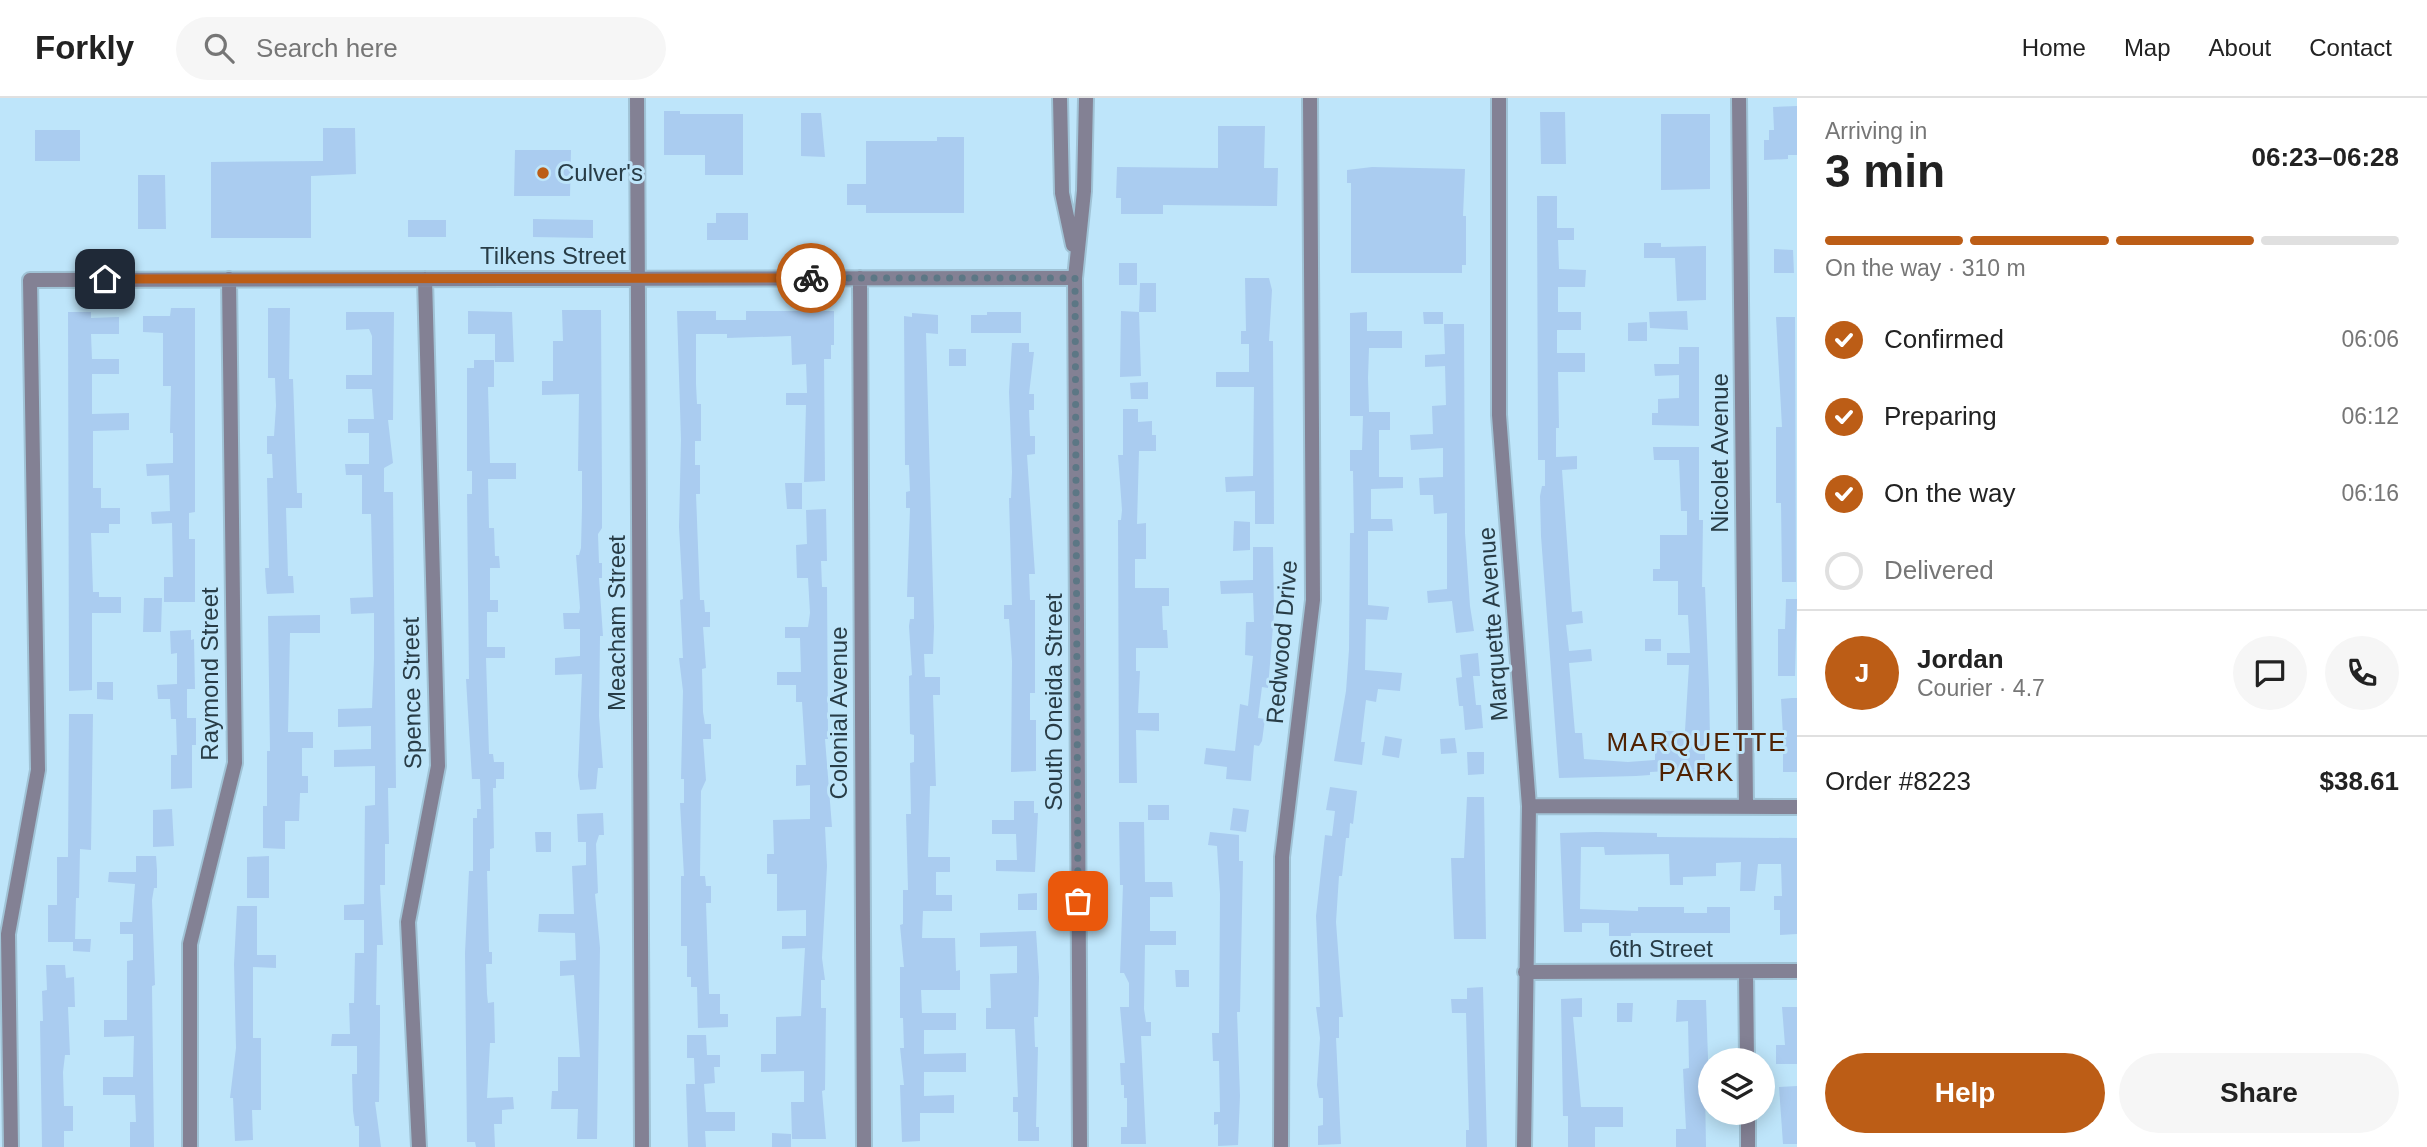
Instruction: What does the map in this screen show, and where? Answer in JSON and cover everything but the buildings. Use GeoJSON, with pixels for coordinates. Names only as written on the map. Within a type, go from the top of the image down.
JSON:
{"type":"FeatureCollection","features":[{"type":"Feature","properties":{"kind":"street","name":"Meacham Street"},"geometry":{"type":"LineString","coordinates":[[637,98],[642,1147]]}},
{"type":"Feature","properties":{"kind":"street","name":"South Oneida Street"},"geometry":{"type":"LineString","coordinates":[[1060,98],[1062,192],[1076,256]]}},
{"type":"Feature","properties":{"kind":"street","name":"South Oneida Street"},"geometry":{"type":"LineString","coordinates":[[1080,1147],[1075,278],[1084,191],[1086,98]]}},
{"type":"Feature","properties":{"kind":"street","name":"Redwood Drive"},"geometry":{"type":"LineString","coordinates":[[1280,1147],[1282,857],[1313,600],[1310,98]]}},
{"type":"Feature","properties":{"kind":"street","name":"Marquette Avenue"},"geometry":{"type":"LineString","coordinates":[[1499,98],[1499,415],[1529,806],[1524,1147]]}},
{"type":"Feature","properties":{"kind":"street","name":"Nicolet Avenue"},"geometry":{"type":"LineString","coordinates":[[1740,98],[1746,807]]}},
{"type":"Feature","properties":{"kind":"street","name":"Colonial Avenue"},"geometry":{"type":"LineString","coordinates":[[860,278],[864,1147]]}},
{"type":"Feature","properties":{"kind":"street","name":"Tilkens Street"},"geometry":{"type":"LineString","coordinates":[[10,1147],[8,934],[38,770],[30,280],[1075,278]]}},
{"type":"Feature","properties":{"kind":"street","name":"Raymond Street"},"geometry":{"type":"LineString","coordinates":[[190,1147],[190,944],[235,763],[229,279]]}},
{"type":"Feature","properties":{"kind":"street","name":"Spence Street"},"geometry":{"type":"LineString","coordinates":[[419,1147],[408,922],[438,766],[425,279]]}},
{"type":"Feature","properties":{"kind":"street"},"geometry":{"type":"LineString","coordinates":[[1529,806],[1797,807]]}},
{"type":"Feature","properties":{"kind":"street","name":"6th Street"},"geometry":{"type":"LineString","coordinates":[[1525,972],[1797,971]]}},
{"type":"Feature","properties":{"kind":"street"},"geometry":{"type":"LineString","coordinates":[[1746,972],[1747,1048]]}},
{"type":"Feature","properties":{"kind":"street"},"geometry":{"type":"LineString","coordinates":[[1748,1125],[1748,1147]]}},
{"type":"Feature","properties":{"kind":"way so far"},"geometry":{"type":"LineString","coordinates":[[811,278],[1075,278],[1078,901]]}},
{"type":"Feature","properties":{"kind":"place","name":"Culver's"},"geometry":{"type":"Point","coordinates":[543,173]}},
{"type":"Feature","properties":{"kind":"district","name":"MARQUETTE PARK"},"geometry":{"type":"Point","coordinates":[1697,757]}},
{"type":"Feature","properties":{"kind":"route"},"geometry":{"type":"LineString","coordinates":[[105,279],[811,278]]}}]}
